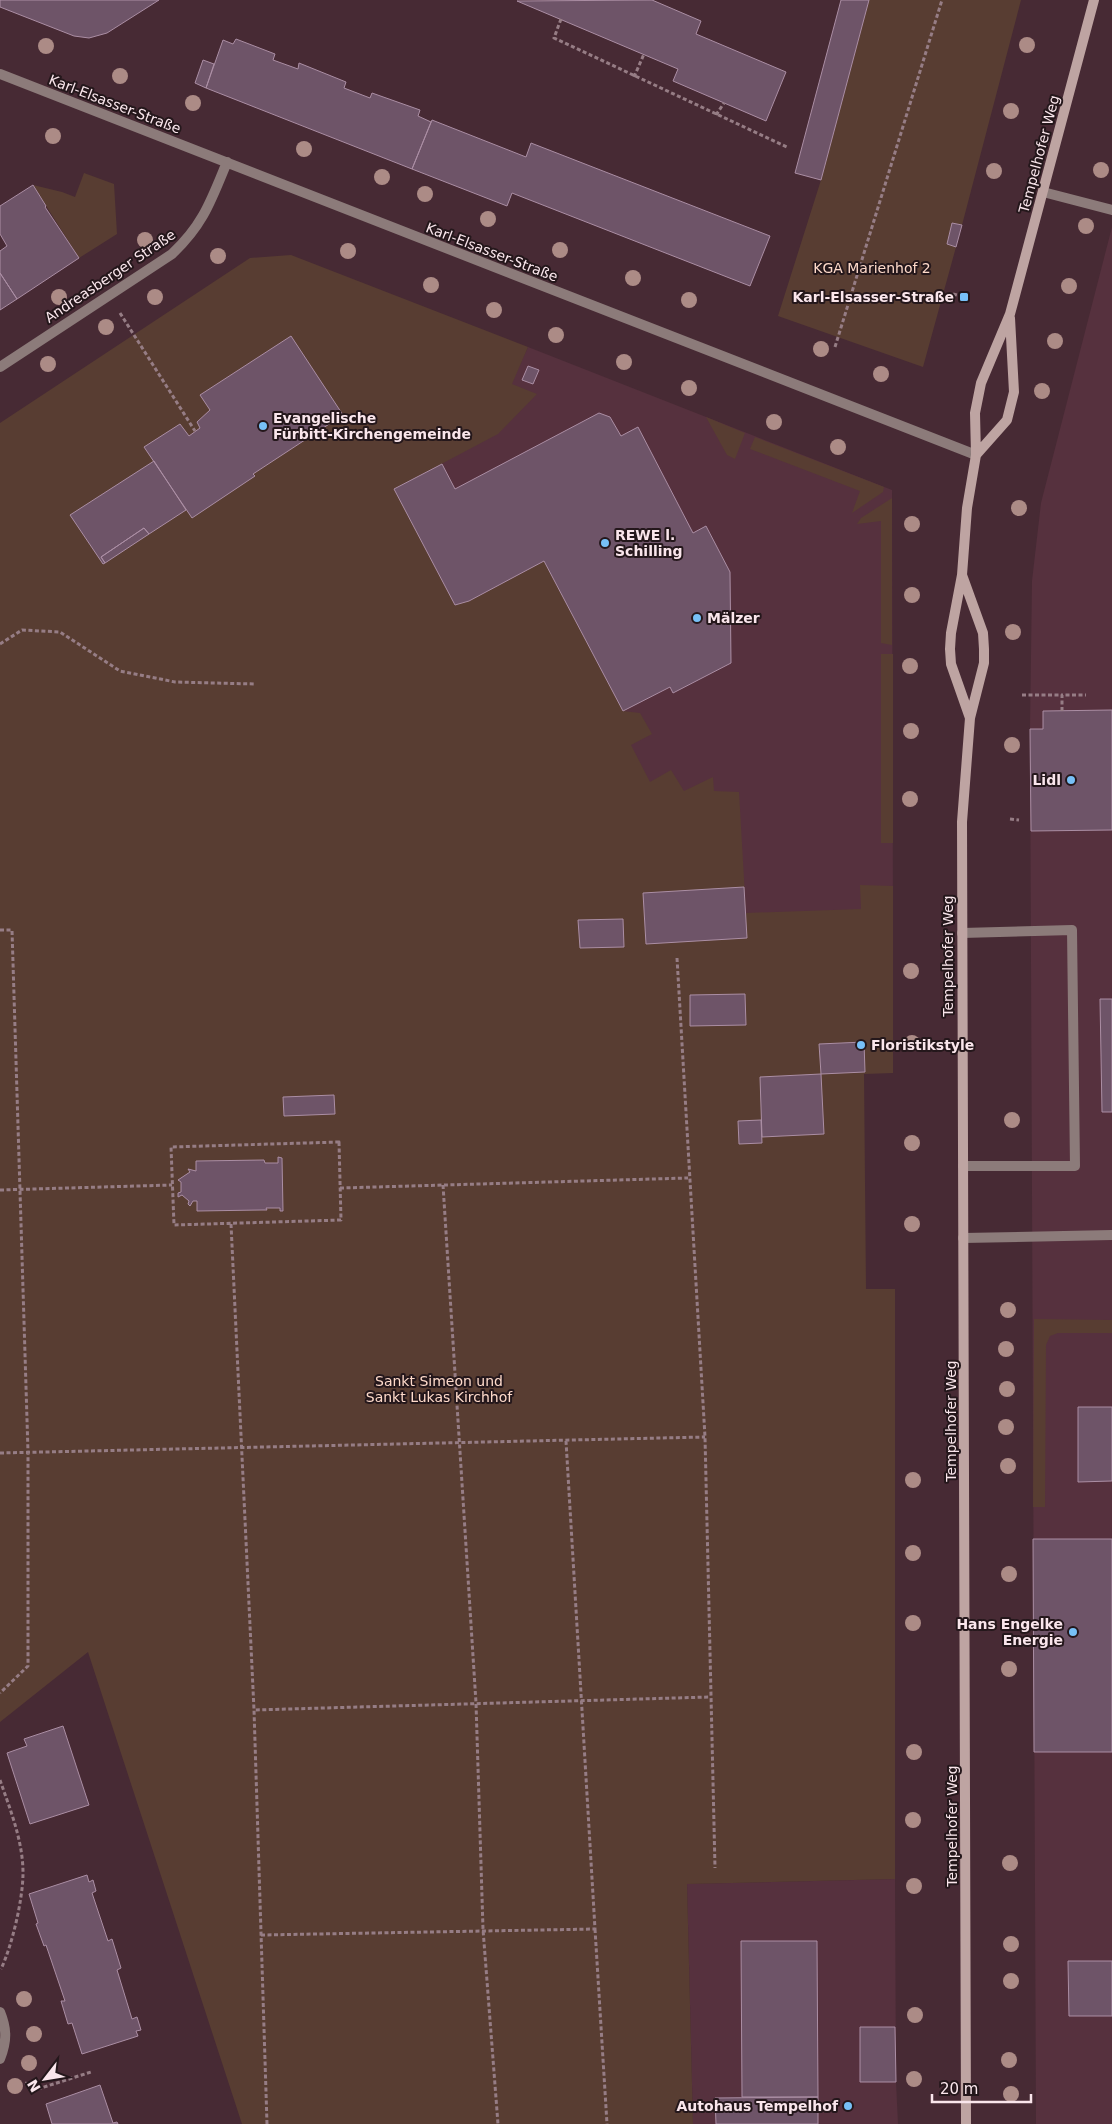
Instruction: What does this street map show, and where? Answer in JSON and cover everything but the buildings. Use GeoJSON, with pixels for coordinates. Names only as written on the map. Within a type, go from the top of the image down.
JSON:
{"type":"FeatureCollection","features":[{"type":"Feature","properties":{"kind":"street","name":"Tempelhofer Weg"},"geometry":{"type":"LineString","coordinates":[[970,718],[951,664],[951,633],[962,575],[967,508],[976,455],[975,413],[981,383],[1010,314],[1094,0]]}},
{"type":"Feature","properties":{"kind":"street","name":"Karl-Elsasser-Straße"},"geometry":{"type":"LineString","coordinates":[[0,74],[976,455]]}},
{"type":"Feature","properties":{"kind":"street","name":"Andreasberger Straße"},"geometry":{"type":"LineString","coordinates":[[0,367],[172,254],[191,236],[204,217],[227,162]]}},
{"type":"Feature","properties":{"kind":"street"},"geometry":{"type":"LineString","coordinates":[[1044,192],[1112,210]]}},
{"type":"Feature","properties":{"kind":"street","name":"Tempelhofer Weg"},"geometry":{"type":"LineString","coordinates":[[976,455],[1007,420],[1014,392],[1010,314]]}},
{"type":"Feature","properties":{"kind":"street","name":"Tempelhofer Weg"},"geometry":{"type":"LineString","coordinates":[[962,575],[983,633],[984,641],[984,663],[970,718],[962,806],[966,2124]]}},
{"type":"Feature","properties":{"kind":"street"},"geometry":{"type":"LineString","coordinates":[[962,933],[1072,930],[1075,1166],[963,1166]]}},
{"type":"Feature","properties":{"kind":"street"},"geometry":{"type":"LineString","coordinates":[[964,1238],[1112,1235]]}},
{"type":"Feature","properties":{"kind":"street"},"geometry":{"type":"LineString","coordinates":[[0,2012],[6,2026],[6,2043],[0,2059]]}},
{"type":"Feature","properties":{"kind":"path"},"geometry":{"type":"LineString","coordinates":[[835,347],[942,0]]}},
{"type":"Feature","properties":{"kind":"path"},"geometry":{"type":"LineString","coordinates":[[561,19],[554,38],[787,147]]}},
{"type":"Feature","properties":{"kind":"path"},"geometry":{"type":"LineString","coordinates":[[634,77],[644,54]]}},
{"type":"Feature","properties":{"kind":"path"},"geometry":{"type":"LineString","coordinates":[[716,115],[724,103]]}},
{"type":"Feature","properties":{"kind":"path"},"geometry":{"type":"LineString","coordinates":[[953,294],[964,297]]}},
{"type":"Feature","properties":{"kind":"path"},"geometry":{"type":"LineString","coordinates":[[109,295],[195,431]]}},
{"type":"Feature","properties":{"kind":"path"},"geometry":{"type":"LineString","coordinates":[[0,644],[22,630],[60,632],[120,671],[175,682],[255,684]]}},
{"type":"Feature","properties":{"kind":"path"},"geometry":{"type":"LineString","coordinates":[[1022,695],[1086,695]]}},
{"type":"Feature","properties":{"kind":"path"},"geometry":{"type":"LineString","coordinates":[[1062,695],[1062,711]]}},
{"type":"Feature","properties":{"kind":"path"},"geometry":{"type":"LineString","coordinates":[[1010,819],[1019,820]]}},
{"type":"Feature","properties":{"kind":"path"},"geometry":{"type":"LineString","coordinates":[[0,930],[12,930],[28,1452],[28,1666],[0,1693]]}},
{"type":"Feature","properties":{"kind":"path"},"geometry":{"type":"LineString","coordinates":[[676,958],[705,1437],[710,1696],[716,1868]]}},
{"type":"Feature","properties":{"kind":"path"},"geometry":{"type":"LineString","coordinates":[[338,1142],[341,1220],[174,1225],[172,1185],[171,1147],[338,1142]]}},
{"type":"Feature","properties":{"kind":"path"},"geometry":{"type":"LineString","coordinates":[[340,1188],[688,1178]]}},
{"type":"Feature","properties":{"kind":"path"},"geometry":{"type":"LineString","coordinates":[[0,1190],[172,1185]]}},
{"type":"Feature","properties":{"kind":"path"},"geometry":{"type":"LineString","coordinates":[[443,1185],[476,1703],[483,1929],[498,2124]]}},
{"type":"Feature","properties":{"kind":"path"},"geometry":{"type":"LineString","coordinates":[[231,1224],[254,1710],[267,2124]]}},
{"type":"Feature","properties":{"kind":"path"},"geometry":{"type":"LineString","coordinates":[[0,1453],[705,1437]]}},
{"type":"Feature","properties":{"kind":"path"},"geometry":{"type":"LineString","coordinates":[[566,1441],[607,2124]]}},
{"type":"Feature","properties":{"kind":"path"},"geometry":{"type":"LineString","coordinates":[[254,1710],[710,1696]]}},
{"type":"Feature","properties":{"kind":"path"},"geometry":{"type":"LineString","coordinates":[[0,1780],[15,1826],[24,1873],[11,1948],[1,1969]]}},
{"type":"Feature","properties":{"kind":"path"},"geometry":{"type":"LineString","coordinates":[[261,1935],[483,1929],[595,1929]]}},
{"type":"Feature","properties":{"kind":"path"},"geometry":{"type":"LineString","coordinates":[[25,2083],[41,2088],[91,2072]]}},
{"type":"Feature","properties":{"kind":"shaded area"},"geometry":{"type":"Polygon","coordinates":[[[1112,227],[1112,2124],[1036,2124],[1030,729],[1032,581],[1041,503],[1112,227]]]}},
{"type":"Feature","properties":{"kind":"shaded area"},"geometry":{"type":"Polygon","coordinates":[[[528,347],[892,490],[893,929],[747,938],[653,803],[290,527],[511,384],[528,347]]]}},
{"type":"Feature","properties":{"kind":"shaded area"},"geometry":{"type":"Polygon","coordinates":[[[895,1879],[898,2124],[693,2124],[687,1884],[895,1879]]]}},
{"type":"Feature","properties":{"kind":"green space","name":"KGA Marienhof 2"},"geometry":{"type":"Polygon","coordinates":[[[869,0],[1021,0],[962,225],[952,223],[947,244],[956,247],[923,367],[778,316],[821,180],[869,0]]]}},
{"type":"Feature","properties":{"kind":"green space"},"geometry":{"type":"Polygon","coordinates":[[[84,173],[114,184],[117,234],[79,258],[33,185],[75,197],[84,173]]]}},
{"type":"Feature","properties":{"kind":"green space","name":"Sankt Simeon und Sankt Lukas Kirchhof"},"geometry":{"type":"Polygon","coordinates":[[[291,255],[528,347],[512,384],[537,394],[498,434],[394,489],[469,601],[544,561],[623,711],[640,713],[652,734],[631,745],[650,782],[671,770],[684,791],[713,777],[714,791],[739,792],[746,913],[861,909],[860,885],[893,886],[893,1073],[864,1074],[866,1289],[895,1289],[895,1879],[687,1884],[693,2124],[242,2124],[88,1652],[0,1722],[0,423],[250,258],[291,255]]]}},
{"type":"Feature","properties":{"kind":"green space"},"geometry":{"type":"Polygon","coordinates":[[[706,417],[745,433],[735,459],[727,455],[706,417]]]}},
{"type":"Feature","properties":{"kind":"green space"},"geometry":{"type":"Polygon","coordinates":[[[755,437],[884,487],[883,492],[852,513],[860,491],[750,449],[755,437]]]}},
{"type":"Feature","properties":{"kind":"green space"},"geometry":{"type":"Polygon","coordinates":[[[892,498],[892,645],[881,643],[881,521],[857,524],[861,518],[892,498]]]}},
{"type":"Feature","properties":{"kind":"green space"},"geometry":{"type":"Polygon","coordinates":[[[881,654],[893,654],[893,843],[881,843],[881,654]]]}},
{"type":"Feature","properties":{"kind":"green space"},"geometry":{"type":"Polygon","coordinates":[[[1034,1319],[1112,1320],[1112,1333],[1058,1333],[1050,1336],[1046,1345],[1045,1507],[1033,1507],[1034,1319]]]}},
{"type":"Feature","properties":{"kind":"place","name":"Karl-Elsasser-Straße"},"geometry":{"type":"Point","coordinates":[964,297]}},
{"type":"Feature","properties":{"kind":"place","name":"Evangelische Fürbitt-Kirchengemeinde"},"geometry":{"type":"Point","coordinates":[263,426]}},
{"type":"Feature","properties":{"kind":"place","name":"REWE l. Schilling"},"geometry":{"type":"Point","coordinates":[605,543]}},
{"type":"Feature","properties":{"kind":"place","name":"Mälzer"},"geometry":{"type":"Point","coordinates":[697,618]}},
{"type":"Feature","properties":{"kind":"place","name":"Lidl"},"geometry":{"type":"Point","coordinates":[1071,780]}},
{"type":"Feature","properties":{"kind":"place","name":"Floristikstyle"},"geometry":{"type":"Point","coordinates":[861,1045]}},
{"type":"Feature","properties":{"kind":"place","name":"Hans Engelke Energie"},"geometry":{"type":"Point","coordinates":[1073,1632]}},
{"type":"Feature","properties":{"kind":"place","name":"Autohaus Tempelhof"},"geometry":{"type":"Point","coordinates":[848,2106]}}]}
